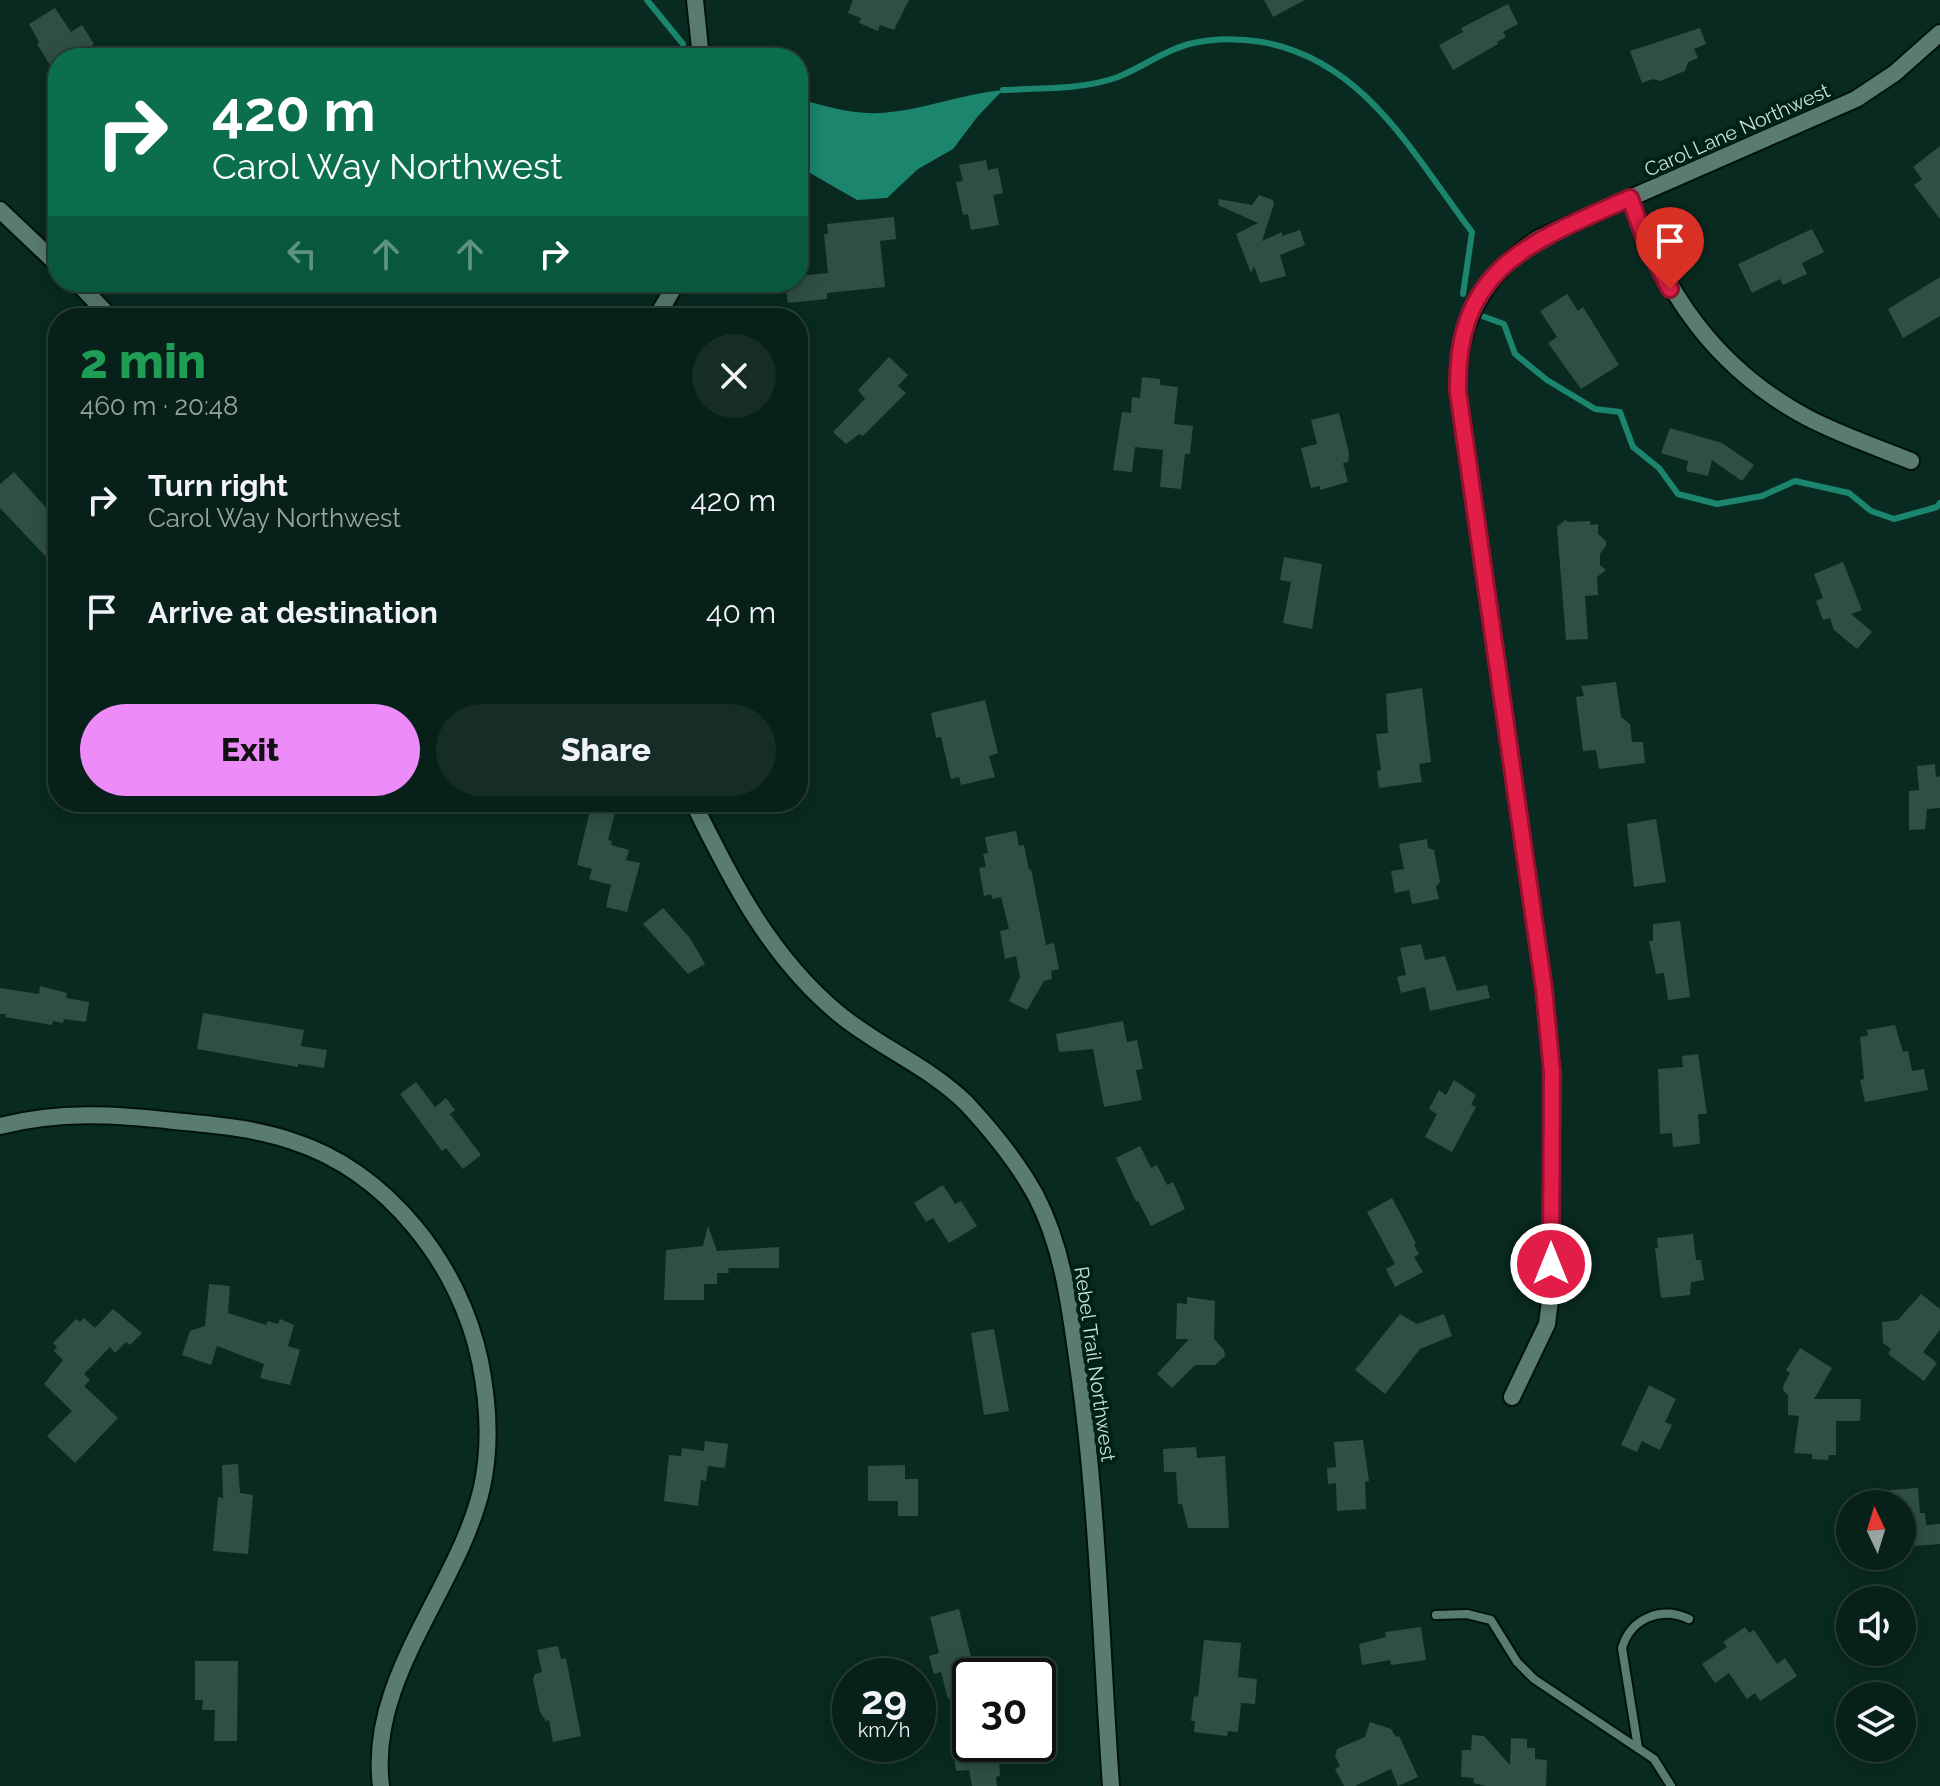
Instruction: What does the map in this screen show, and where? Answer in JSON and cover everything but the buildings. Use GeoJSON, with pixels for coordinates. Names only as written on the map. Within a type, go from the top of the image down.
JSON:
{"type":"FeatureCollection","features":[{"type":"Feature","properties":{"kind":"street"},"geometry":{"type":"LineString","coordinates":[[695,0],[700,48]]}},
{"type":"Feature","properties":{"kind":"street","name":"Carol Lane Northwest"},"geometry":{"type":"LineString","coordinates":[[1512,1397],[1547,1324],[1551,1293],[1552,1072],[1544,989],[1458,392],[1457,364],[1463,333],[1473,307],[1501,267],[1539,238],[1856,99],[1895,73],[1940,33]]}},
{"type":"Feature","properties":{"kind":"street"},"geometry":{"type":"LineString","coordinates":[[1630,198],[1647,245],[1670,289],[1698,329],[1732,365],[1771,396],[1808,418],[1911,461]]}},
{"type":"Feature","properties":{"kind":"street"},"geometry":{"type":"LineString","coordinates":[[0,210],[48,256]]}},
{"type":"Feature","properties":{"kind":"street"},"geometry":{"type":"LineString","coordinates":[[86,292],[102,308]]}},
{"type":"Feature","properties":{"kind":"street","name":"Rebel Trail Northwest"},"geometry":{"type":"LineString","coordinates":[[698,812],[734,885],[755,920],[788,964],[839,1014],[916,1065],[966,1103],[1014,1163],[1036,1197],[1062,1264],[1085,1409],[1094,1501],[1111,1786]]}},
{"type":"Feature","properties":{"kind":"street"},"geometry":{"type":"LineString","coordinates":[[0,1126],[64,1115],[108,1114],[243,1128],[295,1142],[344,1165],[381,1193],[419,1232],[451,1278],[475,1334],[486,1388],[487,1429],[482,1485],[471,1525],[389,1699],[380,1743],[381,1786]]}},
{"type":"Feature","properties":{"kind":"lane"},"geometry":{"type":"LineString","coordinates":[[1436,1615],[1467,1614],[1491,1620],[1517,1662],[1534,1679],[1654,1759],[1671,1786]]}},
{"type":"Feature","properties":{"kind":"lane"},"geometry":{"type":"LineString","coordinates":[[1638,1748],[1622,1648],[1626,1636],[1636,1623],[1653,1615],[1676,1615],[1689,1619]]}},
{"type":"Feature","properties":{"kind":"shaded area"},"geometry":{"type":"Polygon","coordinates":[[[1003,90],[953,149],[918,169],[887,198],[857,200],[808,172],[808,101],[849,111],[879,113],[1003,90]]]}},
{"type":"Feature","properties":{"kind":"waterway"},"geometry":{"type":"LineString","coordinates":[[647,0],[683,44]]}},
{"type":"Feature","properties":{"kind":"waterway"},"geometry":{"type":"LineString","coordinates":[[1003,90],[1061,88],[1104,81],[1180,47],[1207,41],[1262,42],[1298,52],[1330,69],[1384,115],[1472,232],[1463,294]]}},
{"type":"Feature","properties":{"kind":"waterway"},"geometry":{"type":"LineString","coordinates":[[1482,316],[1504,324],[1515,354],[1547,380],[1595,409],[1620,412],[1633,447],[1659,468],[1678,494],[1717,504],[1762,496],[1795,481],[1849,493],[1871,511],[1894,519],[1937,507],[1940,503]]}},
{"type":"Feature","properties":{"kind":"route"},"geometry":{"type":"LineString","coordinates":[[1551,1264],[1552,1072],[1544,989],[1458,392],[1457,364],[1463,333],[1473,307],[1486,284],[1501,267],[1539,238],[1630,198],[1647,245],[1670,289]]}}]}
